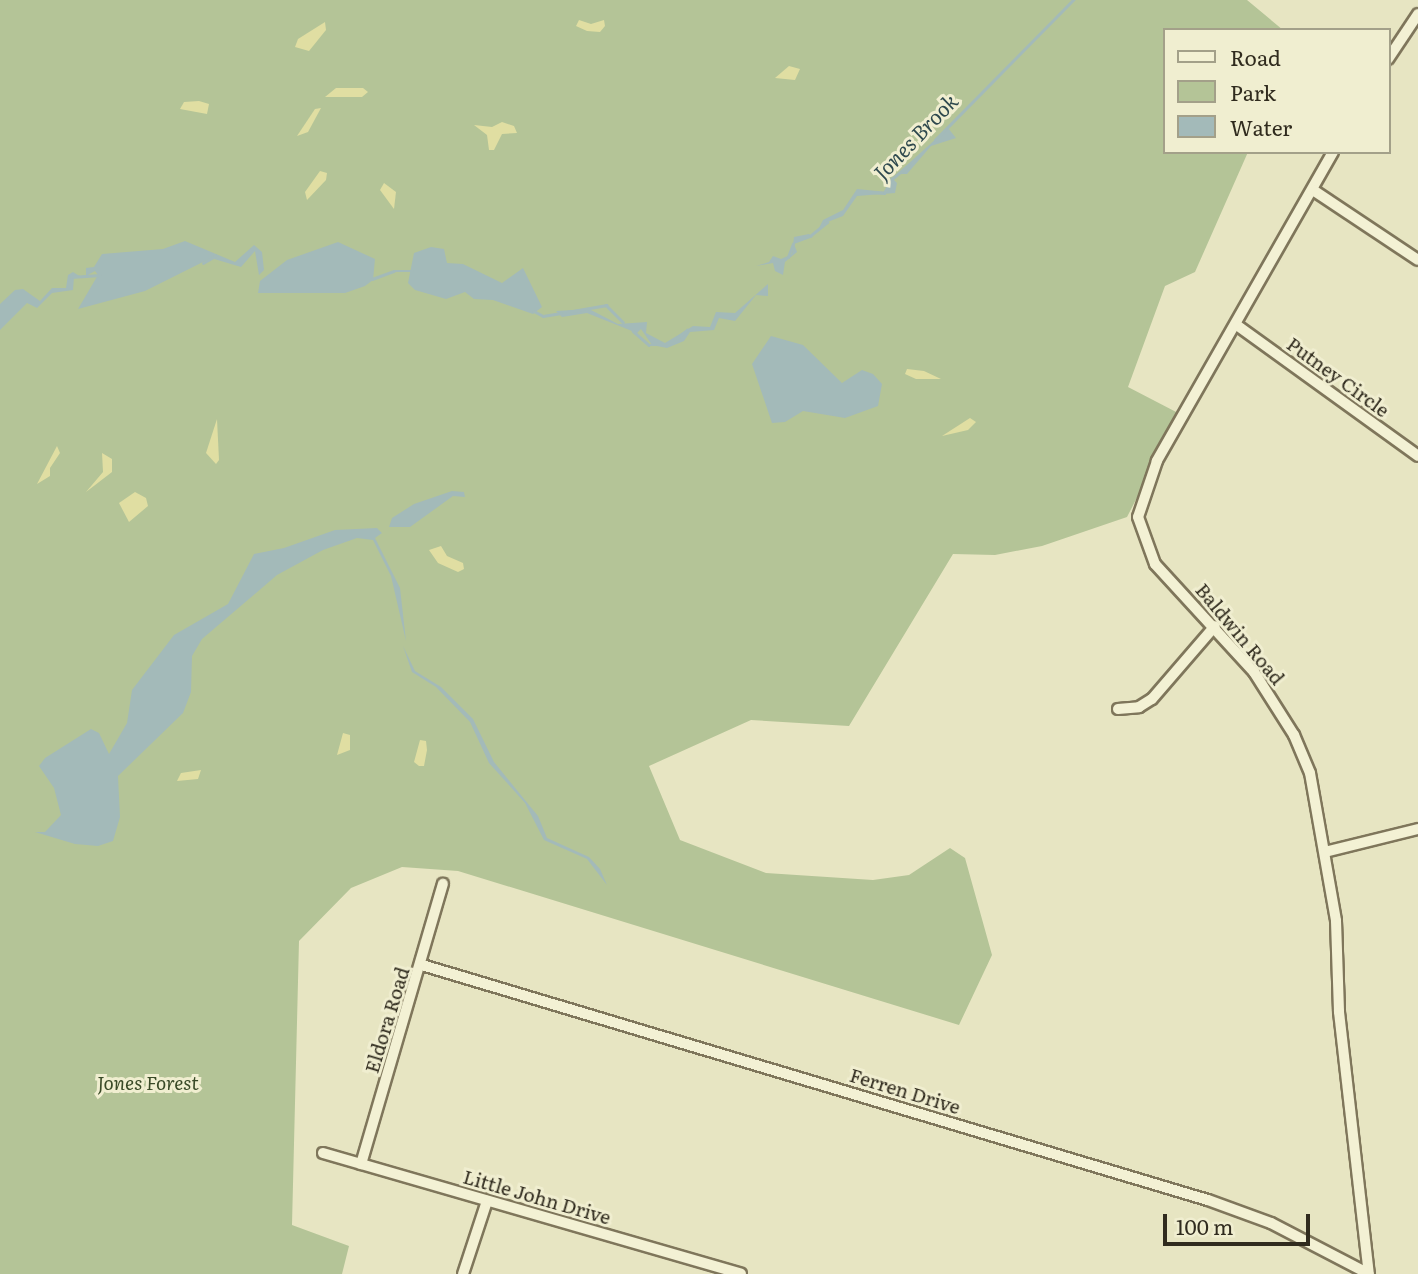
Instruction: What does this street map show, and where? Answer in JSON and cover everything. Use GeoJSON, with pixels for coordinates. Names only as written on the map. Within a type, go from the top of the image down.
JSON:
{"type":"FeatureCollection","features":[{"type":"Feature","properties":{"kind":"street"},"geometry":{"type":"LineString","coordinates":[[1390,56],[1418,14]]}},
{"type":"Feature","properties":{"kind":"street","name":"Baldwin Road"},"geometry":{"type":"LineString","coordinates":[[1332,154],[1238,326],[1149,475],[1138,517],[1154,564],[1215,626],[1254,672],[1294,735],[1315,792],[1336,921],[1339,1012],[1369,1274]]}},
{"type":"Feature","properties":{"kind":"street"},"geometry":{"type":"LineString","coordinates":[[1312,190],[1418,260]]}},
{"type":"Feature","properties":{"kind":"street","name":"Putney Circle"},"geometry":{"type":"LineString","coordinates":[[1238,326],[1418,456]]}},
{"type":"Feature","properties":{"kind":"street"},"geometry":{"type":"LineString","coordinates":[[1118,709],[1139,707],[1152,699],[1215,626]]}},
{"type":"Feature","properties":{"kind":"street"},"geometry":{"type":"LineString","coordinates":[[1325,852],[1418,829]]}},
{"type":"Feature","properties":{"kind":"street","name":"Eldora Road"},"geometry":{"type":"LineString","coordinates":[[361,1164],[422,965],[443,884]]}},
{"type":"Feature","properties":{"kind":"street","name":"Ferren Drive"},"geometry":{"type":"LineString","coordinates":[[422,965],[1208,1200],[1271,1223],[1369,1274]]}},
{"type":"Feature","properties":{"kind":"street","name":"Little John Drive"},"geometry":{"type":"LineString","coordinates":[[323,1153],[741,1274]]}},
{"type":"Feature","properties":{"kind":"street"},"geometry":{"type":"LineString","coordinates":[[463,1274],[487,1201]]}},
{"type":"Feature","properties":{"kind":"green space","name":"Jones Forest"},"geometry":{"type":"Polygon","coordinates":[[[0,0],[1247,0],[1281,28],[1162,28],[1162,154],[1247,154],[1195,272],[1165,286],[1128,387],[1180,414],[1127,517],[1042,546],[995,555],[953,554],[849,726],[751,720],[649,766],[680,840],[766,873],[873,880],[909,875],[950,848],[965,858],[992,955],[959,1025],[458,871],[402,867],[351,888],[299,941],[292,1225],[349,1246],[342,1274],[0,1274],[0,0]]]}},
{"type":"Feature","properties":{"kind":"sand"},"geometry":{"type":"Polygon","coordinates":[[[579,20],[591,24],[604,20],[605,26],[600,32],[587,31],[576,26],[579,20]]]}},
{"type":"Feature","properties":{"kind":"sand"},"geometry":{"type":"Polygon","coordinates":[[[325,22],[326,30],[309,51],[295,47],[298,39],[325,22]]]}},
{"type":"Feature","properties":{"kind":"sand"},"geometry":{"type":"Polygon","coordinates":[[[789,66],[800,69],[795,80],[775,78],[789,66]]]}},
{"type":"Feature","properties":{"kind":"sand"},"geometry":{"type":"Polygon","coordinates":[[[336,88],[363,88],[368,92],[362,97],[325,97],[336,88]]]}},
{"type":"Feature","properties":{"kind":"sand"},"geometry":{"type":"Polygon","coordinates":[[[199,101],[209,104],[207,114],[180,109],[184,102],[199,101]]]}},
{"type":"Feature","properties":{"kind":"sand"},"geometry":{"type":"Polygon","coordinates":[[[321,108],[308,132],[297,136],[315,109],[321,108]]]}},
{"type":"Feature","properties":{"kind":"sand"},"geometry":{"type":"Polygon","coordinates":[[[502,122],[514,126],[517,133],[502,134],[494,150],[489,150],[487,135],[474,125],[492,127],[502,122]]]}},
{"type":"Feature","properties":{"kind":"sand"},"geometry":{"type":"Polygon","coordinates":[[[320,171],[327,173],[326,180],[307,200],[305,192],[320,171]]]}},
{"type":"Feature","properties":{"kind":"sand"},"geometry":{"type":"Polygon","coordinates":[[[384,183],[396,192],[394,209],[380,190],[384,183]]]}},
{"type":"Feature","properties":{"kind":"sand"},"geometry":{"type":"Polygon","coordinates":[[[907,369],[924,371],[941,379],[916,379],[905,374],[907,369]]]}},
{"type":"Feature","properties":{"kind":"sand"},"geometry":{"type":"Polygon","coordinates":[[[970,418],[976,422],[968,430],[942,436],[970,418]]]}},
{"type":"Feature","properties":{"kind":"sand"},"geometry":{"type":"Polygon","coordinates":[[[217,419],[219,460],[216,464],[206,453],[217,419]]]}},
{"type":"Feature","properties":{"kind":"sand"},"geometry":{"type":"Polygon","coordinates":[[[57,446],[60,453],[50,468],[50,476],[37,484],[57,446]]]}},
{"type":"Feature","properties":{"kind":"sand"},"geometry":{"type":"Polygon","coordinates":[[[102,453],[112,459],[112,472],[86,492],[103,472],[102,453]]]}},
{"type":"Feature","properties":{"kind":"sand"},"geometry":{"type":"Polygon","coordinates":[[[135,492],[146,498],[148,506],[129,522],[119,503],[135,492]]]}},
{"type":"Feature","properties":{"kind":"sand"},"geometry":{"type":"Polygon","coordinates":[[[441,546],[447,556],[463,563],[464,569],[458,572],[438,563],[429,550],[441,546]]]}},
{"type":"Feature","properties":{"kind":"sand"},"geometry":{"type":"Polygon","coordinates":[[[343,733],[350,735],[350,750],[337,755],[343,733]]]}},
{"type":"Feature","properties":{"kind":"sand"},"geometry":{"type":"Polygon","coordinates":[[[420,740],[426,741],[424,766],[414,762],[420,740]]]}},
{"type":"Feature","properties":{"kind":"sand"},"geometry":{"type":"Polygon","coordinates":[[[201,770],[198,779],[177,781],[181,773],[201,770]]]}},
{"type":"Feature","properties":{"kind":"water"},"geometry":{"type":"Polygon","coordinates":[[[948,128],[956,138],[931,146],[907,174],[897,174],[948,128]]]}},
{"type":"Feature","properties":{"kind":"water"},"geometry":{"type":"Polygon","coordinates":[[[891,177],[897,183],[895,193],[857,196],[843,216],[825,223],[817,232],[823,220],[843,210],[857,189],[887,192],[891,177]]]}},
{"type":"Feature","properties":{"kind":"water"},"geometry":{"type":"Polygon","coordinates":[[[809,234],[813,237],[794,244],[797,252],[785,262],[783,275],[775,271],[773,263],[756,266],[769,262],[773,256],[781,259],[792,254],[794,237],[809,234]]]}},
{"type":"Feature","properties":{"kind":"water"},"geometry":{"type":"Polygon","coordinates":[[[185,241],[235,262],[254,245],[262,252],[264,270],[259,275],[255,251],[241,267],[211,258],[145,291],[78,309],[98,275],[95,271],[86,276],[86,268],[94,267],[102,254],[163,249],[185,241]]]}},
{"type":"Feature","properties":{"kind":"water"},"geometry":{"type":"Polygon","coordinates":[[[338,242],[375,259],[373,280],[345,293],[258,293],[260,281],[287,260],[338,242]]]}},
{"type":"Feature","properties":{"kind":"water"},"geometry":{"type":"Polygon","coordinates":[[[431,247],[444,249],[447,263],[463,264],[502,283],[523,268],[542,307],[533,314],[493,300],[474,299],[465,292],[446,299],[415,290],[408,283],[414,253],[431,247]]]}},
{"type":"Feature","properties":{"kind":"water"},"geometry":{"type":"Polygon","coordinates":[[[73,272],[81,277],[74,277],[73,290],[52,293],[37,308],[27,303],[0,330],[0,304],[15,290],[23,289],[40,301],[52,288],[66,288],[68,275],[73,272]]]}},
{"type":"Feature","properties":{"kind":"water"},"geometry":{"type":"Polygon","coordinates":[[[768,284],[768,296],[756,295],[735,321],[719,318],[714,330],[690,332],[684,341],[667,348],[652,345],[641,329],[637,333],[587,313],[562,317],[556,311],[589,309],[618,324],[647,322],[646,333],[665,343],[693,326],[710,327],[716,312],[735,313],[768,284]]]}},
{"type":"Feature","properties":{"kind":"water"},"geometry":{"type":"Polygon","coordinates":[[[771,336],[803,345],[842,383],[862,370],[873,374],[882,384],[878,406],[845,418],[803,411],[785,422],[772,423],[752,364],[771,336]]]}},
{"type":"Feature","properties":{"kind":"water"},"geometry":{"type":"Polygon","coordinates":[[[452,491],[464,492],[465,497],[453,496],[410,527],[389,527],[392,518],[414,504],[452,491]]]}},
{"type":"Feature","properties":{"kind":"water"},"geometry":{"type":"Polygon","coordinates":[[[377,528],[382,533],[375,538],[400,588],[406,641],[391,576],[373,540],[357,538],[323,550],[277,575],[202,639],[192,656],[191,692],[183,713],[118,776],[120,817],[113,841],[98,846],[75,844],[35,832],[45,832],[61,815],[54,788],[39,766],[45,758],[91,729],[99,733],[109,754],[127,723],[132,690],[174,635],[228,604],[254,554],[284,548],[335,530],[377,528]]]}},
{"type":"Feature","properties":{"kind":"water"},"geometry":{"type":"Polygon","coordinates":[[[403,646],[415,671],[441,687],[473,719],[494,762],[538,816],[547,838],[589,857],[600,869],[607,885],[587,859],[544,840],[525,803],[489,763],[470,722],[436,687],[412,672],[403,646]]]}},
{"type":"Feature","properties":{"kind":"waterway","name":"Jones Brook"},"geometry":{"type":"LineString","coordinates":[[935,140],[1073,0]]}},
{"type":"Feature","properties":{"kind":"waterway","name":"Jones Brook"},"geometry":{"type":"LineString","coordinates":[[872,192],[884,193],[892,179],[910,164]]}},
{"type":"Feature","properties":{"kind":"waterway","name":"Jones Brook"},"geometry":{"type":"LineString","coordinates":[[810,236],[827,222]]}},
{"type":"Feature","properties":{"kind":"waterway","name":"Jones Brook"},"geometry":{"type":"LineString","coordinates":[[788,257],[793,244]]}},
{"type":"Feature","properties":{"kind":"waterway","name":"Jones Brook"},"geometry":{"type":"LineString","coordinates":[[203,263],[215,256]]}},
{"type":"Feature","properties":{"kind":"waterway","name":"Jones Brook"},"geometry":{"type":"LineString","coordinates":[[372,279],[394,271],[413,271]]}},
{"type":"Feature","properties":{"kind":"waterway","name":"Jones Brook"},"geometry":{"type":"LineString","coordinates":[[71,277],[100,275]]}},
{"type":"Feature","properties":{"kind":"waterway","name":"Jones Brook"},"geometry":{"type":"LineString","coordinates":[[567,312],[606,305],[623,322]]}},
{"type":"Feature","properties":{"kind":"waterway","name":"Jones Brook"},"geometry":{"type":"LineString","coordinates":[[534,311],[543,316],[561,313]]}},
{"type":"Feature","properties":{"kind":"waterway","name":"Jones Brook"},"geometry":{"type":"LineString","coordinates":[[677,338],[687,330]]}},
{"type":"Feature","properties":{"kind":"waterway","name":"Jones Brook"},"geometry":{"type":"LineString","coordinates":[[633,331],[649,345],[656,345]]}}]}
